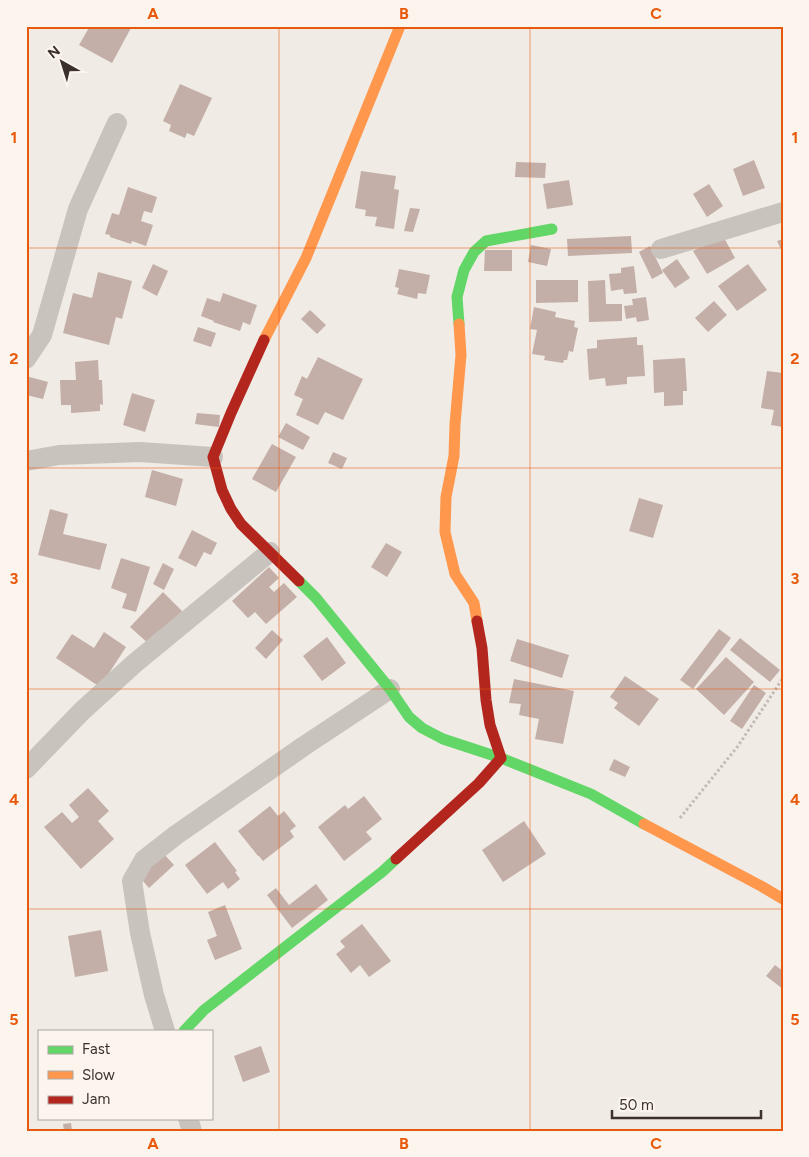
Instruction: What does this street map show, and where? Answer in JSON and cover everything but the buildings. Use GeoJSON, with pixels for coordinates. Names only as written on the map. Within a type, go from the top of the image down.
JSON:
{"type":"FeatureCollection","features":[{"type":"Feature","properties":{"kind":"street"},"geometry":{"type":"LineString","coordinates":[[400,26],[306,258],[265,337],[213,457],[222,490],[241,524],[316,598],[390,689],[409,717],[422,728],[443,739],[501,758],[591,794],[783,899]]}},
{"type":"Feature","properties":{"kind":"street"},"geometry":{"type":"LineString","coordinates":[[26,359],[42,335],[78,210],[117,123]]}},
{"type":"Feature","properties":{"kind":"street"},"geometry":{"type":"LineString","coordinates":[[661,248],[783,212]]}},
{"type":"Feature","properties":{"kind":"street"},"geometry":{"type":"LineString","coordinates":[[501,758],[490,725],[482,648],[474,603],[455,574],[445,532],[446,497],[454,456],[461,355],[457,297],[464,270],[474,252],[486,241],[552,229]]}},
{"type":"Feature","properties":{"kind":"street"},"geometry":{"type":"LineString","coordinates":[[26,461],[59,455],[140,452],[213,457]]}},
{"type":"Feature","properties":{"kind":"street"},"geometry":{"type":"LineString","coordinates":[[26,769],[82,710],[270,552]]}},
{"type":"Feature","properties":{"kind":"street"},"geometry":{"type":"LineString","coordinates":[[166,1030],[154,995],[140,934],[132,881],[144,860],[176,835],[304,746],[390,689]]}},
{"type":"Feature","properties":{"kind":"street"},"geometry":{"type":"LineString","coordinates":[[185,1030],[204,1010],[382,872],[480,783],[501,758]]}},
{"type":"Feature","properties":{"kind":"path"},"geometry":{"type":"LineString","coordinates":[[666,836],[738,746],[783,678]]}},
{"type":"Feature","properties":{"kind":"traffic: fast"},"geometry":{"type":"LineString","coordinates":[[459,324],[457,297],[464,270],[474,252],[486,241],[552,229]]}},
{"type":"Feature","properties":{"kind":"traffic: fast"},"geometry":{"type":"LineString","coordinates":[[299,581],[316,598],[390,689],[409,717],[422,728],[443,739],[501,758],[591,794],[644,824]]}},
{"type":"Feature","properties":{"kind":"traffic: fast"},"geometry":{"type":"LineString","coordinates":[[185,1030],[204,1010],[382,872],[396,859]]}},
{"type":"Feature","properties":{"kind":"traffic: slow"},"geometry":{"type":"LineString","coordinates":[[264,340],[306,258],[400,26]]}},
{"type":"Feature","properties":{"kind":"traffic: slow"},"geometry":{"type":"LineString","coordinates":[[459,324],[461,355],[454,456],[446,497],[445,532],[455,574],[474,603],[477,621]]}},
{"type":"Feature","properties":{"kind":"traffic: slow"},"geometry":{"type":"LineString","coordinates":[[644,824],[783,899]]}},
{"type":"Feature","properties":{"kind":"traffic: jam"},"geometry":{"type":"LineString","coordinates":[[264,340],[213,457],[222,490],[241,524],[299,581]]}},
{"type":"Feature","properties":{"kind":"traffic: jam"},"geometry":{"type":"LineString","coordinates":[[396,859],[479,783],[501,758],[490,725],[482,648],[477,621]]}}]}
